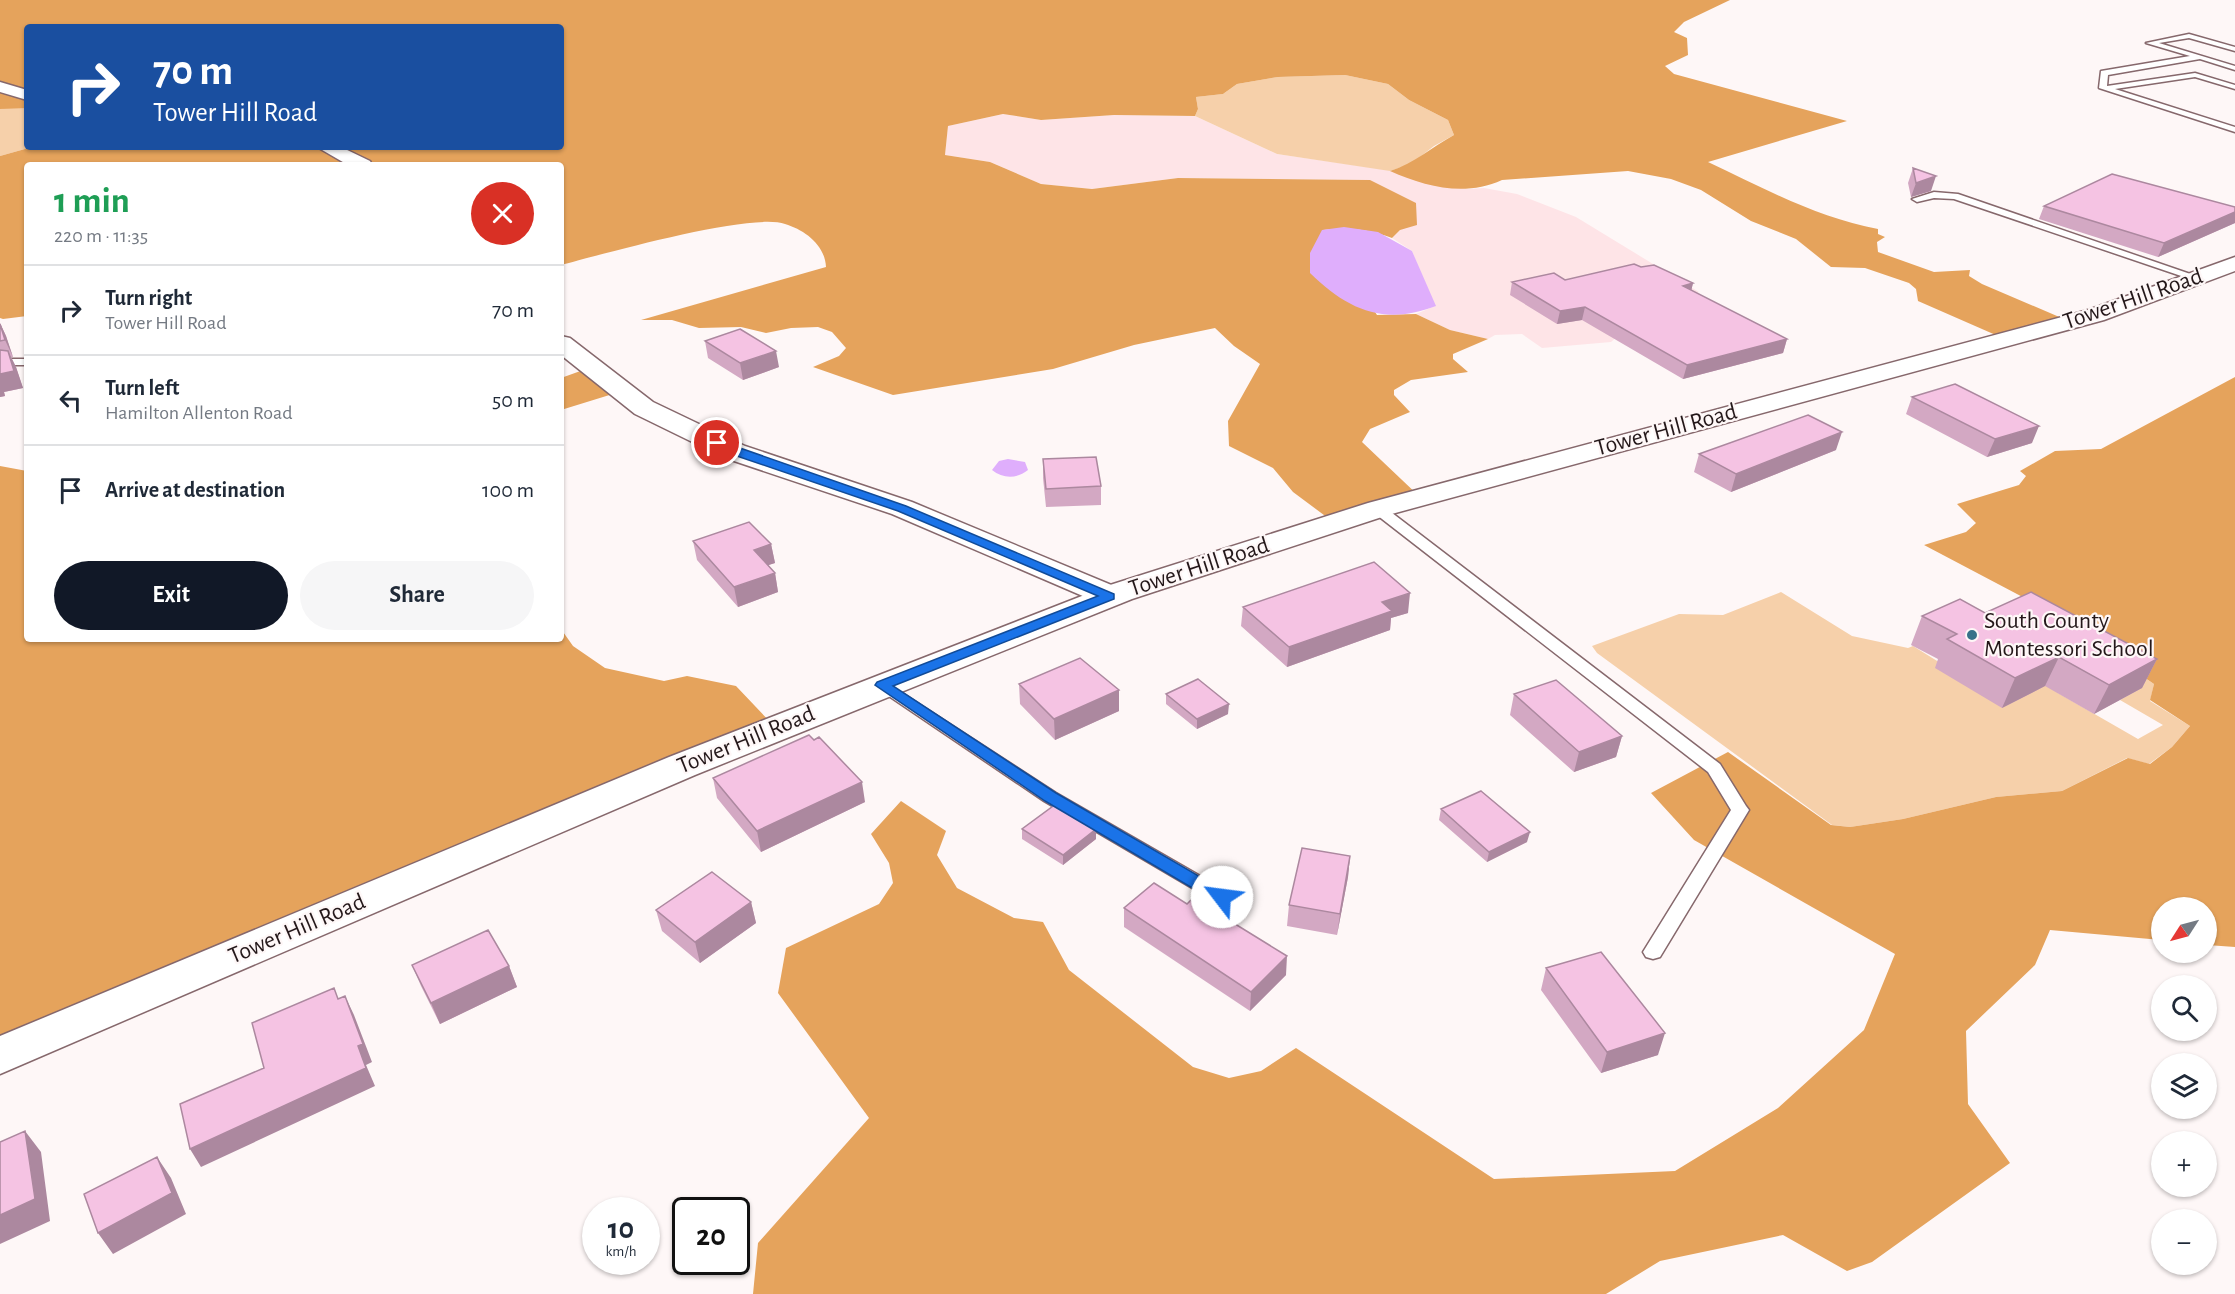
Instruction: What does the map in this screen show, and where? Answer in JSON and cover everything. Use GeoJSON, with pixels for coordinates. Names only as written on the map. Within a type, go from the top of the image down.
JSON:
{"type":"FeatureCollection","features":[{"type":"Feature","properties":{"kind":"main road"},"geometry":{"type":"LineString","coordinates":[[0,87],[24,94]]}},
{"type":"Feature","properties":{"kind":"main road"},"geometry":{"type":"LineString","coordinates":[[332,150],[357,162]]}},
{"type":"Feature","properties":{"kind":"main road","name":"Tower Hill Road"},"geometry":{"type":"LineString","coordinates":[[0,1056],[671,771],[1110,596],[1378,509],[2096,315],[2235,264]]}},
{"type":"Feature","properties":{"kind":"main road"},"geometry":{"type":"LineString","coordinates":[[564,345],[644,408],[735,452],[902,508],[1110,596]]}},
{"type":"Feature","properties":{"kind":"lane"},"geometry":{"type":"LineString","coordinates":[[2235,49],[2189,36],[2150,43],[2235,68]]}},
{"type":"Feature","properties":{"kind":"lane"},"geometry":{"type":"LineString","coordinates":[[2200,57],[2104,73],[2103,87],[2235,130]]}},
{"type":"Feature","properties":{"kind":"lane"},"geometry":{"type":"LineString","coordinates":[[2106,89],[2195,75],[2235,87]]}},
{"type":"Feature","properties":{"kind":"lane"},"geometry":{"type":"LineString","coordinates":[[1917,199],[1934,195],[1955,196],[2197,278]]}},
{"type":"Feature","properties":{"kind":"lane"},"geometry":{"type":"LineString","coordinates":[[0,362],[24,362]]}},
{"type":"Feature","properties":{"kind":"lane"},"geometry":{"type":"LineString","coordinates":[[1378,509],[1714,768],[1740,810],[1653,952]]}},
{"type":"Feature","properties":{"kind":"lane"},"geometry":{"type":"LineString","coordinates":[[882,685],[1050,797],[1222,897]]}},
{"type":"Feature","properties":{"kind":"shaded area"},"geometry":{"type":"Polygon","coordinates":[[[0,0],[1730,0],[1684,22],[1674,32],[1687,38],[1688,55],[1665,66],[1674,74],[1847,121],[1708,162],[1812,210],[1878,229],[1878,234],[1885,237],[1877,242],[1878,252],[1934,272],[1970,270],[1969,276],[1982,284],[2064,319],[1998,336],[1918,301],[1916,289],[1909,283],[1865,268],[1831,267],[1796,239],[1751,221],[1701,190],[1671,179],[1628,171],[1502,180],[1474,188],[1460,189],[1417,182],[1390,171],[1454,135],[1448,120],[1409,100],[1388,84],[1345,75],[1278,77],[1237,84],[1223,94],[1196,97],[1198,109],[1195,116],[1114,115],[1041,120],[1003,114],[948,126],[945,155],[990,162],[1041,184],[1092,189],[1178,178],[1370,180],[1416,203],[1417,225],[1400,230],[1392,238],[1358,229],[1323,230],[1377,315],[1416,314],[1450,330],[1488,339],[1453,354],[1453,359],[1468,372],[1411,380],[1394,390],[1394,395],[1410,412],[1370,429],[1362,442],[1421,498],[1336,524],[1293,492],[1273,468],[1229,446],[1228,421],[1260,364],[1234,346],[1215,328],[1134,345],[1053,369],[893,395],[813,367],[839,356],[846,348],[832,332],[818,327],[791,328],[766,333],[741,327],[699,328],[672,320],[641,320],[826,267],[825,259],[818,245],[800,230],[785,224],[767,222],[742,224],[676,236],[564,264],[564,162],[24,162],[24,316],[0,318],[0,156],[24,149],[564,150],[564,24],[24,24],[24,108],[0,109],[0,0]]]}},
{"type":"Feature","properties":{"kind":"shaded area"},"geometry":{"type":"Polygon","coordinates":[[[1345,75],[1388,84],[1409,100],[1448,120],[1454,135],[1434,146],[1411,164],[1390,171],[1277,154],[1195,116],[1198,109],[1196,97],[1223,94],[1237,84],[1278,77],[1345,75]]]}},
{"type":"Feature","properties":{"kind":"shaded area"},"geometry":{"type":"Polygon","coordinates":[[[11,106],[24,108],[24,149],[0,156],[0,109],[11,106]]]}},
{"type":"Feature","properties":{"kind":"shaded area"},"geometry":{"type":"Polygon","coordinates":[[[1003,114],[1041,120],[1114,115],[1195,116],[1277,154],[1388,170],[1466,189],[1484,188],[1517,194],[1576,217],[1699,292],[1630,325],[1611,342],[1542,348],[1522,334],[1495,335],[1488,339],[1450,330],[1416,314],[1435,306],[1412,251],[1392,238],[1400,230],[1370,180],[1178,178],[1092,189],[1041,184],[990,162],[945,155],[948,126],[1003,114]]]}},
{"type":"Feature","properties":{"kind":"shaded area"},"geometry":{"type":"Polygon","coordinates":[[[1344,227],[1378,232],[1412,251],[1436,306],[1417,312],[1383,314],[1353,305],[1324,286],[1310,273],[1310,253],[1322,230],[1344,227]]]}},
{"type":"Feature","properties":{"kind":"shaded area"},"geometry":{"type":"Polygon","coordinates":[[[586,369],[616,393],[564,409],[564,377],[586,369]]]}},
{"type":"Feature","properties":{"kind":"shaded area"},"geometry":{"type":"Polygon","coordinates":[[[2235,377],[2235,947],[2217,946],[2217,897],[2151,897],[2151,939],[2050,930],[2035,965],[1966,1031],[1968,1104],[2010,1163],[1872,1262],[1847,1271],[1783,1235],[1660,1261],[1606,1294],[753,1294],[758,1243],[869,1118],[778,993],[786,948],[879,904],[893,883],[889,863],[871,834],[901,801],[946,831],[937,855],[957,888],[1014,918],[1043,922],[1069,970],[1193,1067],[1229,1078],[1261,1071],[1296,1048],[1494,1179],[1675,1171],[1778,1108],[1864,1030],[1895,954],[1694,840],[1651,793],[1728,752],[1831,825],[1850,827],[1903,819],[1996,797],[2062,791],[2128,758],[2150,764],[2172,747],[2190,726],[2150,700],[2154,684],[2036,604],[1924,545],[1966,532],[1976,523],[1957,504],[2019,485],[2026,476],[2020,471],[2055,451],[2101,449],[2235,377]]]}},
{"type":"Feature","properties":{"kind":"shaded area"},"geometry":{"type":"Polygon","coordinates":[[[1008,459],[1025,462],[1028,470],[1010,477],[992,470],[999,461],[1008,459]]]}},
{"type":"Feature","properties":{"kind":"shaded area"},"geometry":{"type":"Polygon","coordinates":[[[0,466],[24,470],[24,642],[564,642],[564,633],[573,646],[605,668],[664,681],[687,676],[736,686],[773,725],[0,1058],[0,466]]]}},
{"type":"Feature","properties":{"kind":"shaded area"},"geometry":{"type":"Polygon","coordinates":[[[1781,592],[1852,636],[1908,648],[1913,646],[1942,664],[2054,681],[2058,693],[2138,739],[2163,725],[2120,700],[2141,688],[2139,674],[2154,684],[2150,701],[2190,726],[2172,747],[2149,764],[2127,758],[2062,791],[1996,797],[1903,819],[1850,827],[1832,825],[1597,653],[1592,646],[1679,614],[1723,615],[1781,592]]]}},
{"type":"Feature","properties":{"kind":"building"},"geometry":{"type":"Polygon","coordinates":[[[1913,168],[1936,176],[1916,183],[1913,168]]]}},
{"type":"Feature","properties":{"kind":"building"},"geometry":{"type":"Polygon","coordinates":[[[2112,174],[2235,207],[2235,212],[2164,243],[2044,206],[2112,174]]]}},
{"type":"Feature","properties":{"kind":"building"},"geometry":{"type":"Polygon","coordinates":[[[1634,264],[1641,267],[1654,265],[1693,283],[1683,286],[1787,339],[1687,365],[1585,307],[1560,311],[1512,282],[1554,273],[1565,280],[1634,264]]]}},
{"type":"Feature","properties":{"kind":"building"},"geometry":{"type":"Polygon","coordinates":[[[0,324],[5,340],[0,341],[0,324]]]}},
{"type":"Feature","properties":{"kind":"building"},"geometry":{"type":"Polygon","coordinates":[[[740,329],[776,351],[740,363],[705,341],[740,329]]]}},
{"type":"Feature","properties":{"kind":"building"},"geometry":{"type":"Polygon","coordinates":[[[0,350],[8,351],[14,371],[0,374],[0,350]]]}},
{"type":"Feature","properties":{"kind":"building"},"geometry":{"type":"Polygon","coordinates":[[[1955,384],[2039,426],[1995,439],[1912,397],[1955,384]]]}},
{"type":"Feature","properties":{"kind":"building"},"geometry":{"type":"Polygon","coordinates":[[[1808,415],[1842,432],[1736,474],[1699,454],[1808,415]]]}},
{"type":"Feature","properties":{"kind":"building"},"geometry":{"type":"Polygon","coordinates":[[[1096,457],[1101,486],[1046,489],[1043,459],[1096,457]]]}},
{"type":"Feature","properties":{"kind":"building"},"geometry":{"type":"Polygon","coordinates":[[[749,522],[771,544],[754,550],[775,573],[734,587],[693,541],[749,522]]]}},
{"type":"Feature","properties":{"kind":"building"},"geometry":{"type":"Polygon","coordinates":[[[1374,562],[1410,593],[1382,602],[1392,611],[1289,647],[1243,607],[1374,562]]]}},
{"type":"Feature","properties":{"kind":"building"},"geometry":{"type":"Polygon","coordinates":[[[2031,592],[2157,659],[2109,685],[2059,657],[2015,678],[1947,639],[1957,634],[1922,616],[1960,599],[1985,613],[2031,592]]]}},
{"type":"Feature","properties":{"kind":"building"},"geometry":{"type":"Polygon","coordinates":[[[1080,658],[1119,690],[1054,719],[1019,684],[1080,658]]]}},
{"type":"Feature","properties":{"kind":"building"},"geometry":{"type":"Polygon","coordinates":[[[1198,679],[1229,704],[1197,719],[1166,694],[1198,679]]]}},
{"type":"Feature","properties":{"kind":"building"},"geometry":{"type":"Polygon","coordinates":[[[1556,680],[1622,736],[1579,752],[1514,694],[1556,680]]]}},
{"type":"Feature","properties":{"kind":"building"},"geometry":{"type":"Polygon","coordinates":[[[809,735],[814,740],[819,737],[862,782],[757,831],[713,778],[809,735]]]}},
{"type":"Feature","properties":{"kind":"building"},"geometry":{"type":"Polygon","coordinates":[[[1481,791],[1530,832],[1489,852],[1441,809],[1481,791]]]}},
{"type":"Feature","properties":{"kind":"building"},"geometry":{"type":"Polygon","coordinates":[[[1056,804],[1096,829],[1063,855],[1022,829],[1056,804]]]}},
{"type":"Feature","properties":{"kind":"building"},"geometry":{"type":"Polygon","coordinates":[[[1302,848],[1350,856],[1340,914],[1289,905],[1302,848]]]}},
{"type":"Feature","properties":{"kind":"building"},"geometry":{"type":"Polygon","coordinates":[[[712,872],[751,902],[695,942],[656,910],[712,872]]]}},
{"type":"Feature","properties":{"kind":"building"},"geometry":{"type":"Polygon","coordinates":[[[1154,883],[1187,904],[1193,898],[1287,956],[1251,992],[1124,908],[1154,883]]]}},
{"type":"Feature","properties":{"kind":"building"},"geometry":{"type":"Polygon","coordinates":[[[488,930],[509,966],[431,1003],[412,965],[488,930]]]}},
{"type":"Feature","properties":{"kind":"building"},"geometry":{"type":"Polygon","coordinates":[[[1601,952],[1665,1033],[1607,1052],[1546,968],[1601,952]]]}},
{"type":"Feature","properties":{"kind":"building"},"geometry":{"type":"Polygon","coordinates":[[[334,988],[338,999],[345,996],[363,1044],[358,1046],[366,1068],[190,1149],[180,1104],[264,1068],[252,1023],[334,988]]]}},
{"type":"Feature","properties":{"kind":"building"},"geometry":{"type":"Polygon","coordinates":[[[25,1131],[35,1199],[0,1215],[0,1142],[25,1131]]]}},
{"type":"Feature","properties":{"kind":"building"},"geometry":{"type":"Polygon","coordinates":[[[157,1157],[172,1193],[98,1233],[84,1194],[157,1157]]]}},
{"type":"Feature","properties":{"kind":"place","name":"South County Montessori School"},"geometry":{"type":"Point","coordinates":[1972,635]}},
{"type":"Feature","properties":{"kind":"route"},"geometry":{"type":"LineString","coordinates":[[717,443],[735,452],[902,508],[1110,596],[882,685],[1050,797],[1222,897]]}}]}
